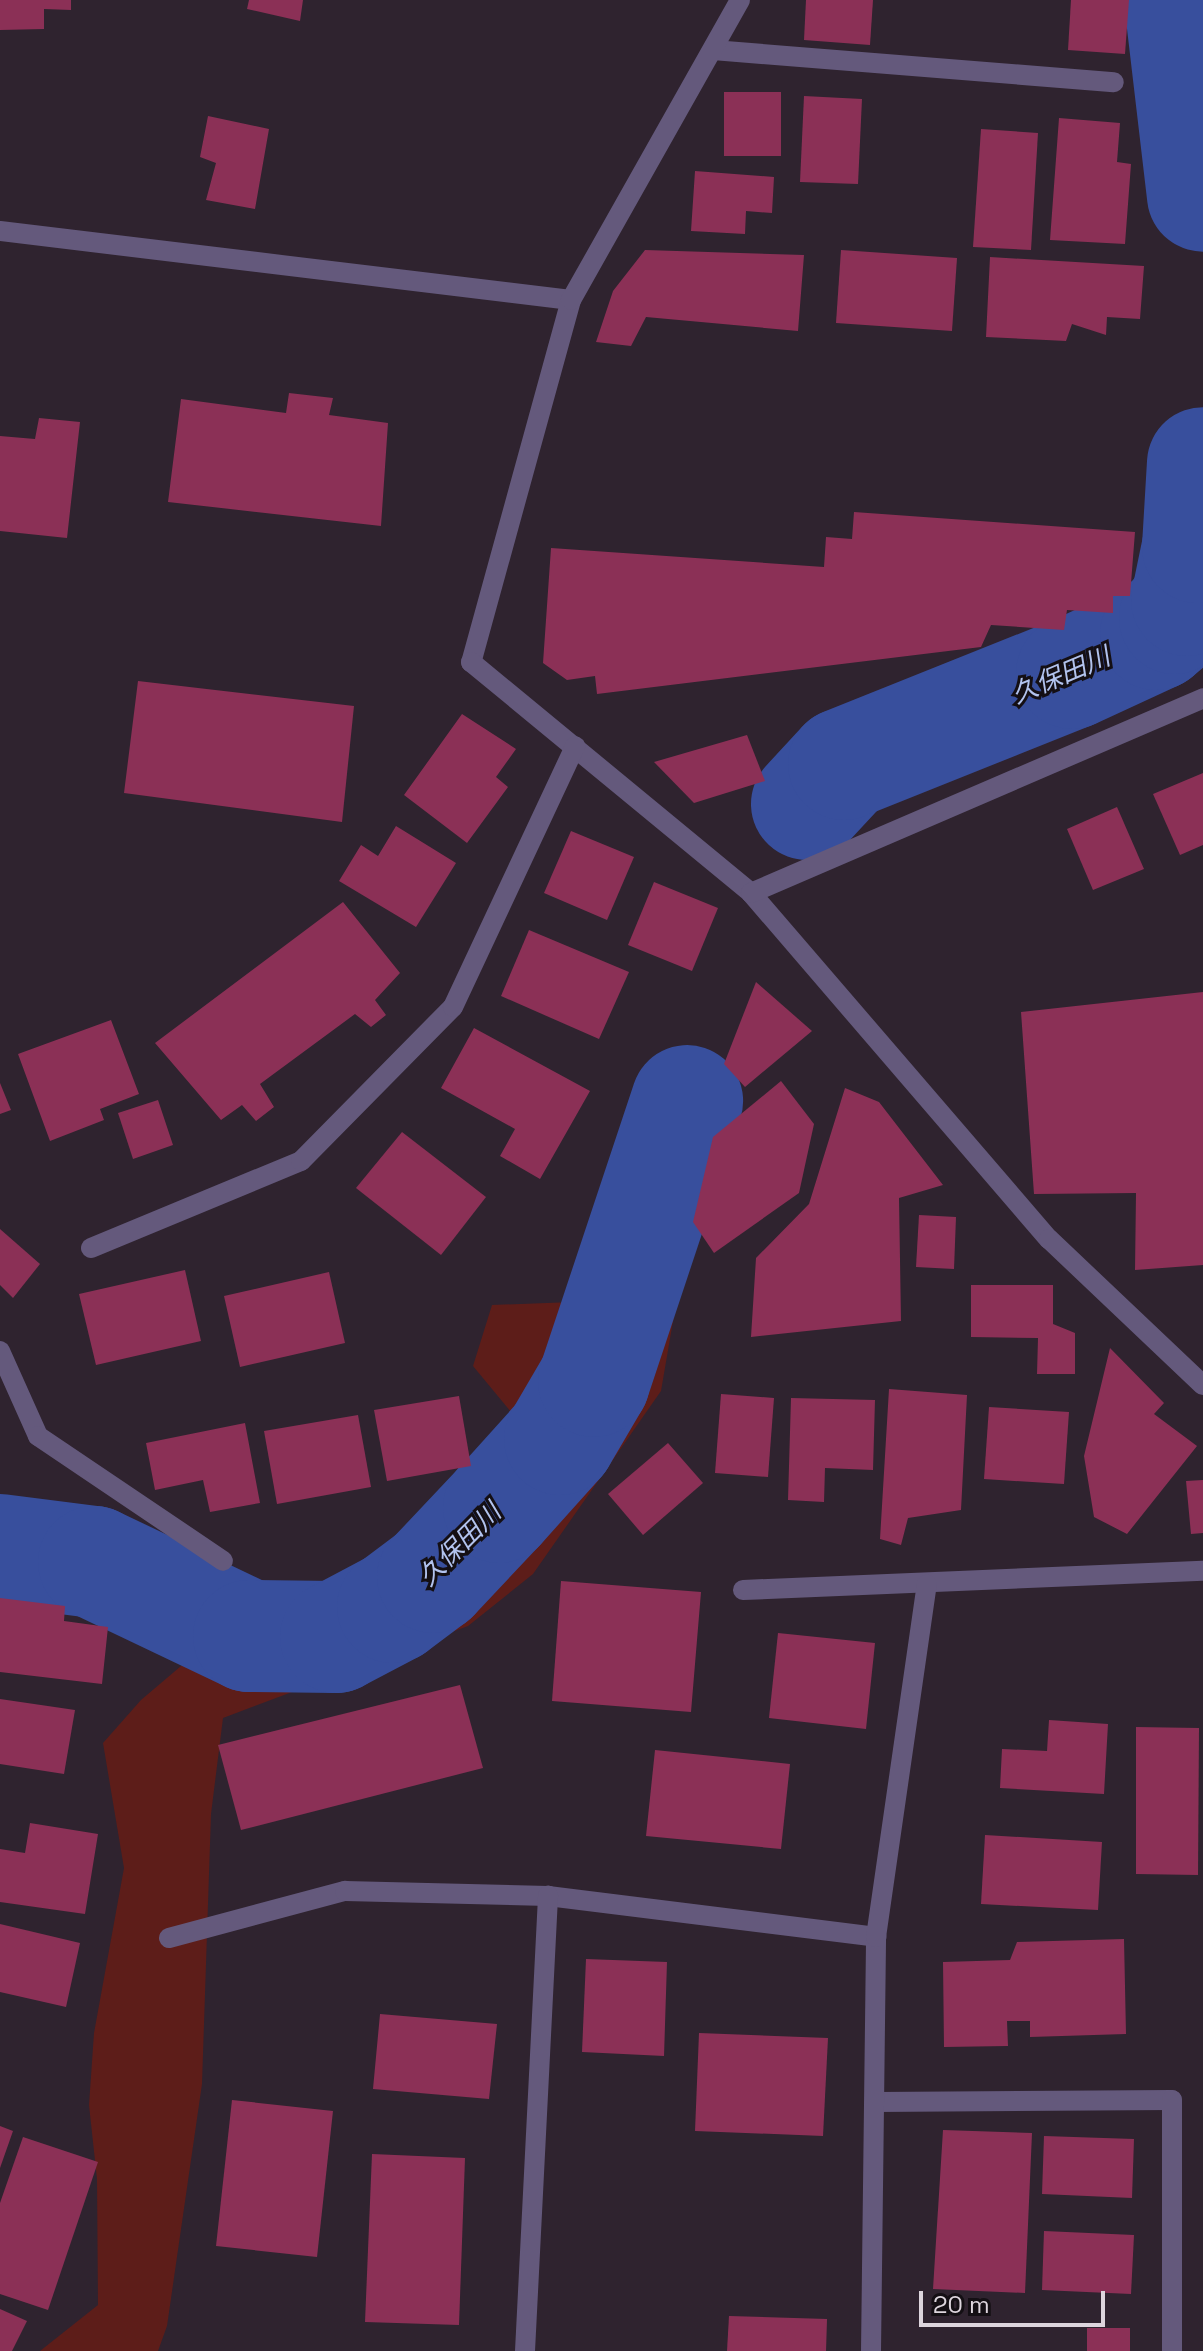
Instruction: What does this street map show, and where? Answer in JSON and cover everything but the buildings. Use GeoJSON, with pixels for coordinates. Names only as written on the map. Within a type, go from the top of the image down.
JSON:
{"type":"FeatureCollection","features":[{"type":"Feature","properties":{"kind":"street"},"geometry":{"type":"LineString","coordinates":[[740,0],[571,300],[471,662],[751,893],[1049,1239],[1203,1385]]}},
{"type":"Feature","properties":{"kind":"street"},"geometry":{"type":"LineString","coordinates":[[713,50],[1114,82]]}},
{"type":"Feature","properties":{"kind":"street"},"geometry":{"type":"LineString","coordinates":[[0,231],[571,300]]}},
{"type":"Feature","properties":{"kind":"street"},"geometry":{"type":"LineString","coordinates":[[751,893],[1203,698]]}},
{"type":"Feature","properties":{"kind":"street"},"geometry":{"type":"LineString","coordinates":[[91,1248],[301,1161],[453,1007],[575,746]]}},
{"type":"Feature","properties":{"kind":"street"},"geometry":{"type":"LineString","coordinates":[[0,1351],[38,1436],[223,1561]]}},
{"type":"Feature","properties":{"kind":"street"},"geometry":{"type":"LineString","coordinates":[[743,1590],[927,1585],[1203,1571]]}},
{"type":"Feature","properties":{"kind":"street"},"geometry":{"type":"LineString","coordinates":[[871,2351],[877,2102],[876,1937],[927,1585]]}},
{"type":"Feature","properties":{"kind":"street"},"geometry":{"type":"LineString","coordinates":[[169,1938],[345,1891],[548,1896],[876,1937]]}},
{"type":"Feature","properties":{"kind":"street"},"geometry":{"type":"LineString","coordinates":[[525,2351],[548,1896]]}},
{"type":"Feature","properties":{"kind":"street"},"geometry":{"type":"LineString","coordinates":[[877,2102],[1172,2100],[1172,2351]]}},
{"type":"Feature","properties":{"kind":"shaded area"},"geometry":{"type":"Polygon","coordinates":[[[677,1298],[661,1391],[533,1574],[468,1626],[223,1718],[211,1814],[202,2084],[167,2326],[158,2351],[40,2351],[98,2305],[97,2179],[89,2105],[94,2033],[124,1868],[103,1743],[141,1700],[194,1655],[336,1637],[393,1607],[559,1439],[511,1412],[473,1366],[492,1305],[677,1298]]]}},
{"type":"Feature","properties":{"kind":"waterway","name":"久保田川"},"geometry":{"type":"LineString","coordinates":[[1180,0],[1203,196]]}},
{"type":"Feature","properties":{"kind":"waterway","name":"久保田川"},"geometry":{"type":"LineString","coordinates":[[807,804],[844,764],[1072,673],[1156,634],[1175,618],[1187,600],[1198,547],[1203,463]]}},
{"type":"Feature","properties":{"kind":"waterway","name":"久保田川"},"geometry":{"type":"LineString","coordinates":[[0,1550],[94,1562],[249,1636],[336,1637],[393,1607],[433,1577],[560,1439],[594,1381],[687,1101]]}}]}
